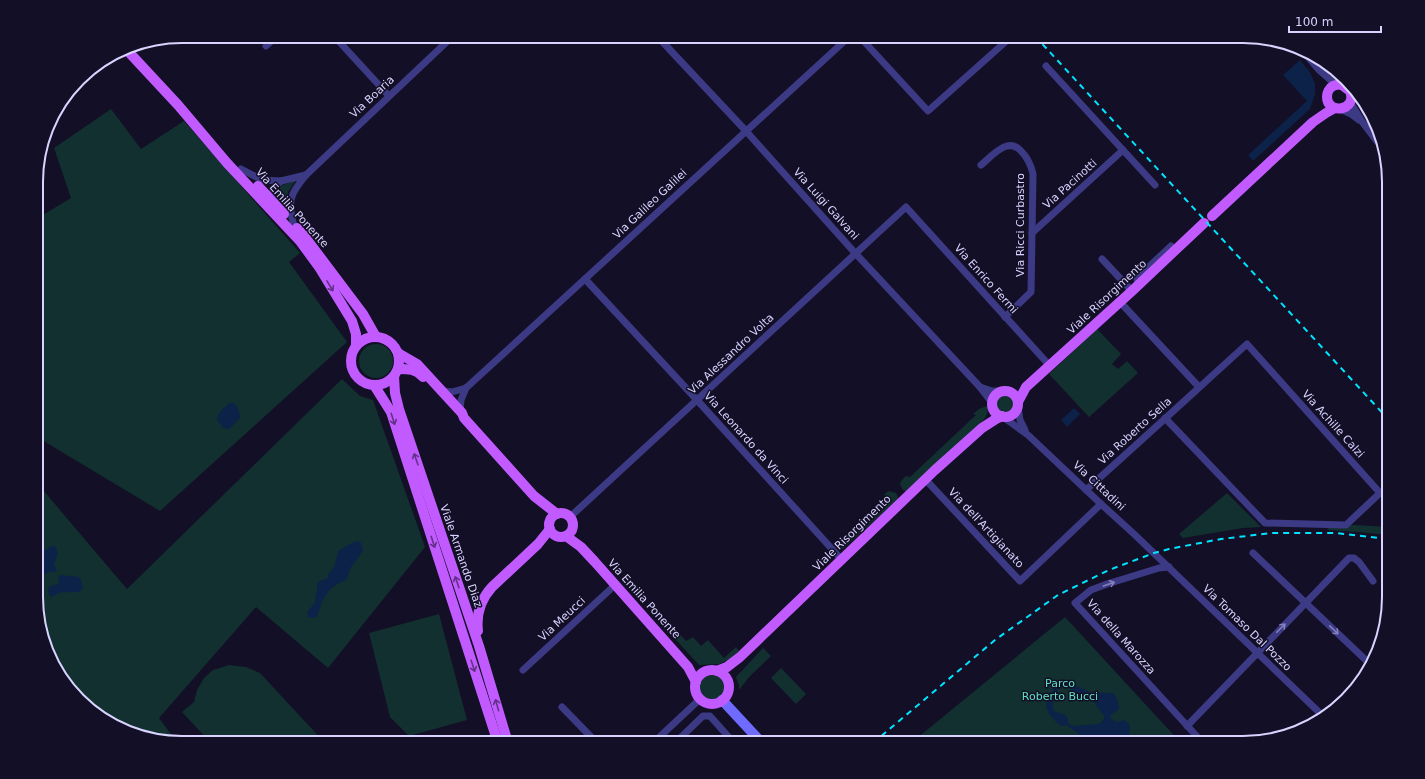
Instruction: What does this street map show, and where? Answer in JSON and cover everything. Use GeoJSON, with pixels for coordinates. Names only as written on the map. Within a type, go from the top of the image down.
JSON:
{"type":"FeatureCollection","features":[{"type":"Feature","properties":{"kind":"main road","name":"Via Emilia Ponente"},"geometry":{"type":"LineString","coordinates":[[130,53],[305,237],[364,314],[376,337]]}},
{"type":"Feature","properties":{"kind":"main road"},"geometry":{"type":"LineString","coordinates":[[1212,216],[1313,122],[1323,110],[1332,86],[1341,84]]}},
{"type":"Feature","properties":{"kind":"main road"},"geometry":{"type":"LineString","coordinates":[[1327,96],[1332,107],[1337,109]]}},
{"type":"Feature","properties":{"kind":"main road"},"geometry":{"type":"LineString","coordinates":[[1313,122],[1326,113],[1346,107],[1352,96]]}},
{"type":"Feature","properties":{"kind":"main road","name":"Via Emilia Ponente"},"geometry":{"type":"LineString","coordinates":[[178,105],[227,163],[300,241],[319,267],[352,321],[356,334],[356,346]]}},
{"type":"Feature","properties":{"kind":"main road","name":"Viale Risorgimento"},"geometry":{"type":"LineString","coordinates":[[1018,405],[1026,387],[1132,292],[1204,223]]}},
{"type":"Feature","properties":{"kind":"main road"},"geometry":{"type":"LineString","coordinates":[[376,337],[388,340],[393,344],[400,361],[396,372],[389,381],[374,385],[366,383],[360,379],[355,373],[351,359],[356,346],[368,338],[376,337]]}},
{"type":"Feature","properties":{"kind":"main road"},"geometry":{"type":"LineString","coordinates":[[398,353],[417,364],[442,391],[534,496],[553,525],[560,537],[569,534],[573,522],[570,517],[562,513],[553,525],[538,544],[488,591],[480,605],[477,622],[479,646]]}},
{"type":"Feature","properties":{"kind":"main road"},"geometry":{"type":"LineString","coordinates":[[396,372],[412,369],[419,373],[458,416],[462,415]]}},
{"type":"Feature","properties":{"kind":"main road","name":"Viale Armando Diaz"},"geometry":{"type":"LineString","coordinates":[[396,372],[395,394],[399,410],[479,646],[506,736]]}},
{"type":"Feature","properties":{"kind":"main road","name":"Viale Armando Diaz"},"geometry":{"type":"LineString","coordinates":[[374,385],[391,412],[496,736]]}},
{"type":"Feature","properties":{"kind":"main road","name":"Viale Risorgimento"},"geometry":{"type":"LineString","coordinates":[[1006,391],[1026,387]]}},
{"type":"Feature","properties":{"kind":"main road"},"geometry":{"type":"LineString","coordinates":[[1006,391],[1015,395],[1018,405],[1013,415],[1003,417],[996,412],[993,406],[996,395],[1006,391]]}},
{"type":"Feature","properties":{"kind":"main road","name":"Viale Risorgimento"},"geometry":{"type":"LineString","coordinates":[[982,428],[993,406]]}},
{"type":"Feature","properties":{"kind":"main road","name":"Viale Risorgimento"},"geometry":{"type":"LineString","coordinates":[[717,672],[727,667],[740,657],[925,479],[982,428],[996,419],[1003,417]]}},
{"type":"Feature","properties":{"kind":"main road","name":"Via Emilia Ponente"},"geometry":{"type":"LineString","coordinates":[[569,534],[688,667],[696,682]]}},
{"type":"Feature","properties":{"kind":"main road","name":"Viale Risorgimento"},"geometry":{"type":"LineString","coordinates":[[727,681],[732,667],[740,657]]}},
{"type":"Feature","properties":{"kind":"main road","name":"Via Emilia Ponente"},"geometry":{"type":"LineString","coordinates":[[688,667],[703,673]]}},
{"type":"Feature","properties":{"kind":"main road"},"geometry":{"type":"LineString","coordinates":[[712,671],[717,672],[725,677],[728,691],[722,700],[713,704],[704,702],[700,699],[696,691],[696,682],[703,673],[712,671]]}},
{"type":"Feature","properties":{"kind":"main road"},"geometry":{"type":"LineString","coordinates":[[722,700],[755,736]]}},
{"type":"Feature","properties":{"kind":"street"},"geometry":{"type":"LineString","coordinates":[[266,46],[269,43]]}},
{"type":"Feature","properties":{"kind":"street"},"geometry":{"type":"LineString","coordinates":[[340,43],[389,96]]}},
{"type":"Feature","properties":{"kind":"street","name":"Via Boaria"},"geometry":{"type":"LineString","coordinates":[[294,226],[290,210],[291,197],[297,185],[306,174],[446,43]]}},
{"type":"Feature","properties":{"kind":"street","name":"Via Luigi Galvani"},"geometry":{"type":"LineString","coordinates":[[664,43],[746,131],[856,254],[980,387],[993,406]]}},
{"type":"Feature","properties":{"kind":"street","name":"Via Galileo Galilei"},"geometry":{"type":"LineString","coordinates":[[466,388],[842,43]]}},
{"type":"Feature","properties":{"kind":"street"},"geometry":{"type":"LineString","coordinates":[[865,43],[928,111],[1004,43]]}},
{"type":"Feature","properties":{"kind":"street"},"geometry":{"type":"LineString","coordinates":[[1311,61],[1319,70],[1325,81],[1327,96]]}},
{"type":"Feature","properties":{"kind":"street"},"geometry":{"type":"LineString","coordinates":[[1046,66],[1155,184]]}},
{"type":"Feature","properties":{"kind":"street"},"geometry":{"type":"LineString","coordinates":[[1319,70],[1341,84]]}},
{"type":"Feature","properties":{"kind":"street"},"geometry":{"type":"LineString","coordinates":[[1352,96],[1363,123],[1376,140]]}},
{"type":"Feature","properties":{"kind":"street"},"geometry":{"type":"LineString","coordinates":[[1337,109],[1351,114],[1363,123]]}},
{"type":"Feature","properties":{"kind":"street","name":"Via Ricci Curbastro"},"geometry":{"type":"LineString","coordinates":[[981,165],[1003,147],[1009,145],[1016,146],[1030,162],[1033,174],[1031,292],[1005,316]]}},
{"type":"Feature","properties":{"kind":"street","name":"Via Pacinotti"},"geometry":{"type":"LineString","coordinates":[[1032,233],[1123,150]]}},
{"type":"Feature","properties":{"kind":"street","name":"Via Boaria"},"geometry":{"type":"LineString","coordinates":[[241,169],[262,180],[281,182],[306,174]]}},
{"type":"Feature","properties":{"kind":"street"},"geometry":{"type":"LineString","coordinates":[[272,211],[269,198],[273,187],[281,182]]}},
{"type":"Feature","properties":{"kind":"street","name":"Via Alessandro Volta"},"geometry":{"type":"LineString","coordinates":[[570,517],[906,207]]}},
{"type":"Feature","properties":{"kind":"street","name":"Via Enrico Fermi"},"geometry":{"type":"LineString","coordinates":[[906,207],[1050,366]]}},
{"type":"Feature","properties":{"kind":"street"},"geometry":{"type":"LineString","coordinates":[[1139,284],[1137,279],[1139,276],[1171,246]]}},
{"type":"Feature","properties":{"kind":"street"},"geometry":{"type":"LineString","coordinates":[[1102,259],[1132,292]]}},
{"type":"Feature","properties":{"kind":"street","name":"Via Leonardo da Vinci"},"geometry":{"type":"LineString","coordinates":[[585,280],[697,400],[841,559]]}},
{"type":"Feature","properties":{"kind":"street"},"geometry":{"type":"LineString","coordinates":[[1120,302],[1199,387]]}},
{"type":"Feature","properties":{"kind":"street","name":"Via Roberto Sella"},"geometry":{"type":"LineString","coordinates":[[1086,490],[1247,344]]}},
{"type":"Feature","properties":{"kind":"street","name":"Via Achille Calzi"},"geometry":{"type":"LineString","coordinates":[[1165,418],[1265,523],[1346,525],[1380,493],[1247,344]]}},
{"type":"Feature","properties":{"kind":"street"},"geometry":{"type":"LineString","coordinates":[[980,387],[992,391],[1006,391]]}},
{"type":"Feature","properties":{"kind":"street"},"geometry":{"type":"LineString","coordinates":[[442,391],[452,392],[466,388]]}},
{"type":"Feature","properties":{"kind":"street"},"geometry":{"type":"LineString","coordinates":[[462,415],[461,400],[466,388]]}},
{"type":"Feature","properties":{"kind":"street","name":"Via Cittadini"},"geometry":{"type":"LineString","coordinates":[[1018,405],[1020,420],[1028,435]]}},
{"type":"Feature","properties":{"kind":"street","name":"Via Cittadini"},"geometry":{"type":"LineString","coordinates":[[1003,417],[1028,435],[1154,553]]}},
{"type":"Feature","properties":{"kind":"street","name":"Via dell'Artigianato"},"geometry":{"type":"LineString","coordinates":[[925,479],[1020,581],[1101,504]]}},
{"type":"Feature","properties":{"kind":"street","name":"Via Tomaso Dal Pozzo"},"geometry":{"type":"LineString","coordinates":[[1154,553],[1320,713]]}},
{"type":"Feature","properties":{"kind":"street"},"geometry":{"type":"LineString","coordinates":[[1253,553],[1367,661]]}},
{"type":"Feature","properties":{"kind":"street"},"geometry":{"type":"LineString","coordinates":[[1187,726],[1349,558],[1354,558],[1360,562],[1373,581]]}},
{"type":"Feature","properties":{"kind":"street","name":"Via della Marozza"},"geometry":{"type":"LineString","coordinates":[[1169,567],[1145,572],[1091,590],[1075,603],[1196,736]]}},
{"type":"Feature","properties":{"kind":"street","name":"Via Meucci"},"geometry":{"type":"LineString","coordinates":[[523,670],[615,585]]}},
{"type":"Feature","properties":{"kind":"street"},"geometry":{"type":"LineString","coordinates":[[660,736],[700,699]]}},
{"type":"Feature","properties":{"kind":"street"},"geometry":{"type":"LineString","coordinates":[[562,707],[590,736]]}},
{"type":"Feature","properties":{"kind":"street"},"geometry":{"type":"LineString","coordinates":[[682,736],[702,716],[710,716],[728,736]]}},
{"type":"Feature","properties":{"kind":"green space"},"geometry":{"type":"Polygon","coordinates":[[[111,109],[141,149],[184,121],[300,253],[289,262],[347,342],[160,511],[43,441],[43,215],[71,198],[54,148],[111,109]]]}},
{"type":"Feature","properties":{"kind":"green space"},"geometry":{"type":"Polygon","coordinates":[[[296,180],[288,192],[287,213],[272,197],[278,187],[296,180]]]}},
{"type":"Feature","properties":{"kind":"green space"},"geometry":{"type":"Polygon","coordinates":[[[1097,329],[1121,354],[1112,364],[1118,369],[1127,361],[1138,373],[1089,417],[1049,374],[1097,329]]]}},
{"type":"Feature","properties":{"kind":"green space"},"geometry":{"type":"Polygon","coordinates":[[[373,344],[379,344],[383,345],[390,351],[393,361],[392,368],[386,375],[379,378],[373,378],[369,377],[362,371],[359,364],[359,358],[360,354],[366,347],[373,344]]]}},
{"type":"Feature","properties":{"kind":"green space"},"geometry":{"type":"Polygon","coordinates":[[[342,379],[360,396],[373,400],[425,547],[328,668],[256,607],[159,718],[172,735],[137,729],[120,722],[105,713],[90,702],[77,689],[66,674],[57,659],[48,633],[44,615],[43,597],[43,490],[127,589],[342,379]]]}},
{"type":"Feature","properties":{"kind":"green space"},"geometry":{"type":"Polygon","coordinates":[[[1005,394],[1012,397],[1015,404],[1012,411],[1005,414],[998,411],[995,404],[998,397],[1005,394]]]}},
{"type":"Feature","properties":{"kind":"green space"},"geometry":{"type":"Polygon","coordinates":[[[987,406],[988,411],[985,419],[979,425],[906,491],[903,490],[900,484],[906,476],[910,477],[976,415],[973,414],[979,409],[987,406]]]}},
{"type":"Feature","properties":{"kind":"green space"},"geometry":{"type":"Polygon","coordinates":[[[888,491],[896,493],[898,499],[843,549],[840,550],[834,544],[835,541],[840,542],[888,498],[884,495],[888,491]]]}},
{"type":"Feature","properties":{"kind":"green space"},"geometry":{"type":"Polygon","coordinates":[[[1227,493],[1261,527],[1243,528],[1183,538],[1179,534],[1227,493]]]}},
{"type":"Feature","properties":{"kind":"green space"},"geometry":{"type":"Polygon","coordinates":[[[1354,525],[1382,527],[1382,534],[1328,530],[1327,527],[1354,525]]]}},
{"type":"Feature","properties":{"kind":"green space"},"geometry":{"type":"Polygon","coordinates":[[[439,614],[467,720],[409,736],[390,717],[369,633],[439,614]]]}},
{"type":"Feature","properties":{"kind":"green space","name":"Parco Roberto Bucci"},"geometry":{"type":"Polygon","coordinates":[[[1065,617],[1175,736],[920,736],[1065,617]]]}},
{"type":"Feature","properties":{"kind":"green space"},"geometry":{"type":"Polygon","coordinates":[[[674,628],[686,641],[693,637],[701,646],[708,640],[724,658],[736,647],[739,651],[728,660],[719,664],[699,665],[669,632],[674,628]]]}},
{"type":"Feature","properties":{"kind":"green space"},"geometry":{"type":"Polygon","coordinates":[[[763,648],[771,656],[750,676],[739,690],[736,677],[763,648]]]}},
{"type":"Feature","properties":{"kind":"green space"},"geometry":{"type":"Polygon","coordinates":[[[229,665],[246,667],[260,673],[318,736],[204,736],[182,712],[194,702],[197,690],[204,678],[213,670],[229,665]]]}},
{"type":"Feature","properties":{"kind":"green space"},"geometry":{"type":"Polygon","coordinates":[[[781,668],[806,694],[796,704],[771,678],[781,668]]]}},
{"type":"Feature","properties":{"kind":"green space"},"geometry":{"type":"Polygon","coordinates":[[[712,675],[721,678],[724,687],[721,696],[712,699],[703,696],[700,687],[703,678],[712,675]]]}},
{"type":"Feature","properties":{"kind":"water"},"geometry":{"type":"Polygon","coordinates":[[[1300,60],[1310,72],[1315,84],[1315,94],[1310,109],[1253,161],[1248,155],[1307,101],[1283,75],[1300,60]]]}},
{"type":"Feature","properties":{"kind":"water"},"geometry":{"type":"Polygon","coordinates":[[[230,403],[233,403],[239,411],[240,418],[229,429],[223,428],[217,420],[220,412],[230,403]]]}},
{"type":"Feature","properties":{"kind":"water"},"geometry":{"type":"Polygon","coordinates":[[[1074,408],[1080,414],[1067,427],[1061,420],[1074,408]]]}},
{"type":"Feature","properties":{"kind":"water"},"geometry":{"type":"Polygon","coordinates":[[[358,541],[361,543],[363,551],[351,567],[347,579],[330,590],[322,602],[317,617],[308,617],[307,613],[315,602],[318,582],[328,578],[328,573],[333,569],[339,550],[358,541]]]}},
{"type":"Feature","properties":{"kind":"water"},"geometry":{"type":"Polygon","coordinates":[[[51,546],[55,546],[57,551],[54,564],[57,570],[55,572],[46,573],[43,576],[43,552],[51,546]]]}},
{"type":"Feature","properties":{"kind":"water"},"geometry":{"type":"Polygon","coordinates":[[[59,576],[79,577],[82,584],[81,590],[77,592],[63,592],[51,597],[48,590],[52,585],[58,585],[59,576]]]}},
{"type":"Feature","properties":{"kind":"water"},"geometry":{"type":"Polygon","coordinates":[[[1065,681],[1090,692],[1114,694],[1117,698],[1119,708],[1110,717],[1112,720],[1117,722],[1125,720],[1130,726],[1129,736],[1082,736],[1066,725],[1062,726],[1057,723],[1049,714],[1046,707],[1047,701],[1058,682],[1065,681]],[[1066,686],[1060,688],[1054,697],[1054,711],[1065,715],[1068,718],[1068,723],[1073,726],[1099,724],[1104,719],[1104,716],[1091,698],[1077,693],[1066,686]]]}},
{"type":"Feature","properties":{"kind":"railway"},"geometry":{"type":"LineString","coordinates":[[1041,43],[1382,412]]}},
{"type":"Feature","properties":{"kind":"railway"},"geometry":{"type":"LineString","coordinates":[[881,736],[995,640],[1058,595],[1109,570],[1169,549],[1221,539],[1272,533],[1335,533],[1382,538]]}}]}
